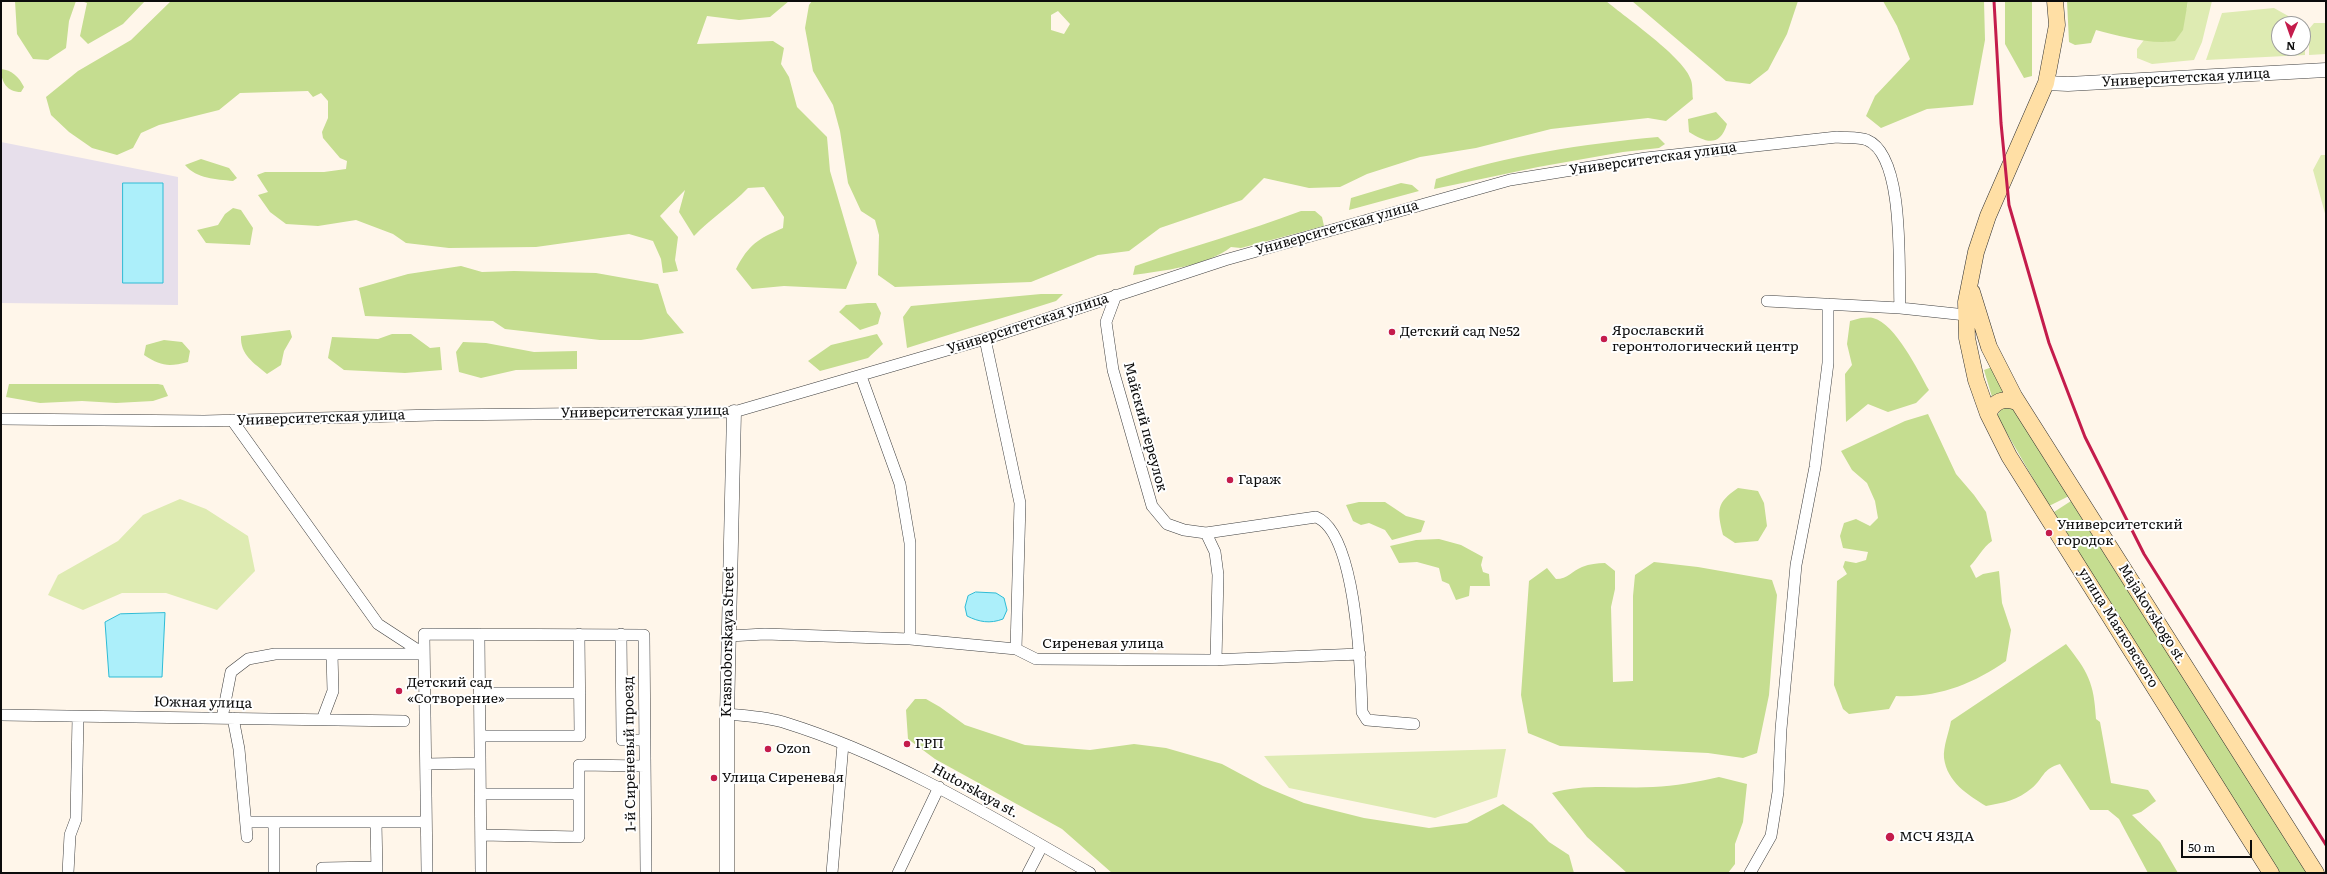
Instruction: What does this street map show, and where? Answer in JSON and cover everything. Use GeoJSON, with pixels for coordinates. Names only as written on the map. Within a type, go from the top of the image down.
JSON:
{"type":"FeatureCollection","features":[{"type":"Feature","properties":{"kind":"main road"},"geometry":{"type":"LineString","coordinates":[[1971,284],[1976,252],[1988,216],[2046,83],[2057,25],[2056,1]]}},
{"type":"Feature","properties":{"kind":"main road","name":"улица Маяковского"},"geometry":{"type":"LineString","coordinates":[[1971,284],[1966,302],[1967,338],[1976,380],[1988,414],[2009,456],[2271,873]]}},
{"type":"Feature","properties":{"kind":"main road","name":"Majakovskogo st."},"geometry":{"type":"LineString","coordinates":[[1971,284],[1974,303],[1989,347],[1999,371],[2017,402],[2316,873]]}},
{"type":"Feature","properties":{"kind":"main road"},"geometry":{"type":"LineString","coordinates":[[1988,414],[1992,406],[2003,400],[2010,399],[2017,402]]}},
{"type":"Feature","properties":{"kind":"street","name":"Университетская улица"},"geometry":{"type":"LineString","coordinates":[[2046,83],[2068,84],[2326,70]]}},
{"type":"Feature","properties":{"kind":"street","name":"Университетская улица"},"geometry":{"type":"LineString","coordinates":[[1,419],[232,420],[435,415],[734,412],[770,400],[861,376],[985,340],[1116,295],[1225,260],[1510,180],[1646,158],[1837,137],[1868,140],[1883,155],[1893,187],[1899,223],[1900,308]]}},
{"type":"Feature","properties":{"kind":"street","name":"Майский переулок"},"geometry":{"type":"LineString","coordinates":[[1116,295],[1106,322],[1113,370],[1152,506],[1167,524],[1184,530],[1206,533],[1316,517],[1321,519],[1335,538],[1347,572],[1356,616],[1360,654]]}},
{"type":"Feature","properties":{"kind":"street"},"geometry":{"type":"LineString","coordinates":[[1767,301],[1900,308],[1966,315]]}},
{"type":"Feature","properties":{"kind":"street"},"geometry":{"type":"LineString","coordinates":[[1750,873],[1771,836],[1778,792],[1781,728],[1796,565],[1815,467],[1828,363],[1828,304]]}},
{"type":"Feature","properties":{"kind":"street"},"geometry":{"type":"LineString","coordinates":[[985,340],[1020,503],[1016,649]]}},
{"type":"Feature","properties":{"kind":"street"},"geometry":{"type":"LineString","coordinates":[[861,376],[900,484],[910,543],[910,639]]}},
{"type":"Feature","properties":{"kind":"street","name":"Krasnoborskaya Street"},"geometry":{"type":"LineString","coordinates":[[727,873],[727,714],[731,441],[734,412]]}},
{"type":"Feature","properties":{"kind":"street"},"geometry":{"type":"LineString","coordinates":[[232,420],[378,624],[424,654]]}},
{"type":"Feature","properties":{"kind":"street"},"geometry":{"type":"LineString","coordinates":[[1206,533],[1215,552],[1218,575],[1216,660]]}},
{"type":"Feature","properties":{"kind":"street"},"geometry":{"type":"LineString","coordinates":[[427,873],[424,634],[621,634],[622,740],[645,740]]}},
{"type":"Feature","properties":{"kind":"street"},"geometry":{"type":"LineString","coordinates":[[480,634],[481,873]]}},
{"type":"Feature","properties":{"kind":"street"},"geometry":{"type":"LineString","coordinates":[[480,736],[580,736],[579,634]]}},
{"type":"Feature","properties":{"kind":"street","name":"1-й Сиреневый проезд"},"geometry":{"type":"LineString","coordinates":[[621,634],[644,634],[646,873]]}},
{"type":"Feature","properties":{"kind":"street","name":"Сиреневая улица"},"geometry":{"type":"LineString","coordinates":[[729,636],[765,634],[910,639],[1016,649],[1036,659],[1216,660],[1360,654]]}},
{"type":"Feature","properties":{"kind":"street"},"geometry":{"type":"LineString","coordinates":[[247,837],[239,749],[228,718],[231,672],[248,659],[275,654],[424,654]]}},
{"type":"Feature","properties":{"kind":"street"},"geometry":{"type":"LineString","coordinates":[[322,720],[333,692],[332,654]]}},
{"type":"Feature","properties":{"kind":"street"},"geometry":{"type":"LineString","coordinates":[[1360,654],[1362,712],[1365,717],[1368,720],[1378,722],[1414,724]]}},
{"type":"Feature","properties":{"kind":"street"},"geometry":{"type":"LineString","coordinates":[[480,693],[580,693]]}},
{"type":"Feature","properties":{"kind":"street","name":"Hutorskaya st."},"geometry":{"type":"LineString","coordinates":[[727,714],[785,722],[843,744],[939,787],[1090,873]]}},
{"type":"Feature","properties":{"kind":"street","name":"Южная улица"},"geometry":{"type":"LineString","coordinates":[[1,715],[404,721]]}},
{"type":"Feature","properties":{"kind":"street"},"geometry":{"type":"LineString","coordinates":[[68,873],[70,835],[76,819],[78,717]]}},
{"type":"Feature","properties":{"kind":"street"},"geometry":{"type":"LineString","coordinates":[[832,873],[843,744]]}},
{"type":"Feature","properties":{"kind":"street"},"geometry":{"type":"LineString","coordinates":[[426,764],[480,763]]}},
{"type":"Feature","properties":{"kind":"street"},"geometry":{"type":"LineString","coordinates":[[481,835],[580,837],[578,794],[579,765],[645,766]]}},
{"type":"Feature","properties":{"kind":"street"},"geometry":{"type":"LineString","coordinates":[[898,873],[939,787]]}},
{"type":"Feature","properties":{"kind":"street"},"geometry":{"type":"LineString","coordinates":[[480,794],[578,794]]}},
{"type":"Feature","properties":{"kind":"street"},"geometry":{"type":"LineString","coordinates":[[246,822],[426,822]]}},
{"type":"Feature","properties":{"kind":"street"},"geometry":{"type":"LineString","coordinates":[[274,822],[274,873]]}},
{"type":"Feature","properties":{"kind":"street"},"geometry":{"type":"LineString","coordinates":[[322,873],[322,868],[377,870],[376,822]]}},
{"type":"Feature","properties":{"kind":"street"},"geometry":{"type":"LineString","coordinates":[[1028,873],[1042,846]]}},
{"type":"Feature","properties":{"kind":"shaded area"},"geometry":{"type":"Polygon","coordinates":[[[1,142],[178,177],[178,305],[1,303],[1,142]]]}},
{"type":"Feature","properties":{"kind":"green space"},"geometry":{"type":"Polygon","coordinates":[[[15,1],[76,1],[69,21],[66,48],[48,60],[33,59],[17,34],[15,1]]]}},
{"type":"Feature","properties":{"kind":"green space"},"geometry":{"type":"Polygon","coordinates":[[[81,1],[145,1],[123,24],[88,44],[80,36],[87,3],[81,1]]]}},
{"type":"Feature","properties":{"kind":"green space"},"geometry":{"type":"Polygon","coordinates":[[[171,1],[789,1],[770,17],[739,20],[707,16],[697,44],[773,41],[784,48],[781,64],[789,77],[797,107],[827,137],[830,171],[857,263],[846,289],[784,286],[752,289],[736,269],[745,254],[755,243],[783,228],[784,217],[764,187],[748,188],[694,236],[679,212],[685,190],[660,216],[678,237],[675,260],[678,271],[663,273],[661,259],[653,241],[629,234],[536,247],[449,248],[406,243],[393,234],[356,220],[318,226],[286,224],[270,212],[258,195],[268,192],[257,175],[265,172],[324,172],[346,169],[347,161],[340,158],[323,138],[322,132],[328,118],[328,101],[321,93],[313,97],[308,91],[240,93],[219,110],[159,125],[141,133],[133,148],[117,155],[92,148],[69,132],[51,115],[46,97],[78,71],[131,40],[171,1]]]}},
{"type":"Feature","properties":{"kind":"green space"},"geometry":{"type":"Polygon","coordinates":[[[812,1],[1606,1],[1653,38],[1678,61],[1691,80],[1693,99],[1666,121],[1648,118],[1551,129],[1476,148],[1420,157],[1367,174],[1340,187],[1309,188],[1264,178],[1242,200],[1160,228],[1129,251],[1098,255],[1031,282],[895,287],[878,275],[879,235],[875,220],[861,211],[848,183],[840,131],[833,105],[813,71],[805,28],[809,5],[812,1]],[[1058,11],[1051,15],[1051,30],[1064,34],[1070,24],[1058,11]]]}},
{"type":"Feature","properties":{"kind":"green space"},"geometry":{"type":"Polygon","coordinates":[[[1632,1],[1798,1],[1787,34],[1768,70],[1750,84],[1726,81],[1632,1]]]}},
{"type":"Feature","properties":{"kind":"green space"},"geometry":{"type":"Polygon","coordinates":[[[1883,1],[1984,1],[1985,40],[1973,105],[1927,109],[1881,128],[1866,116],[1875,96],[1910,59],[1897,26],[1883,1]]]}},
{"type":"Feature","properties":{"kind":"green space"},"geometry":{"type":"Polygon","coordinates":[[[2005,1],[2032,1],[2032,76],[2024,78],[2005,44],[2005,1]]]}},
{"type":"Feature","properties":{"kind":"green space"},"geometry":{"type":"Polygon","coordinates":[[[2067,1],[2188,1],[2183,30],[2175,41],[2146,41],[2096,30],[2091,43],[2075,45],[2069,42],[2067,1]]]}},
{"type":"Feature","properties":{"kind":"green space"},"geometry":{"type":"Polygon","coordinates":[[[2188,1],[2212,1],[2202,42],[2194,60],[2152,64],[2137,58],[2137,49],[2144,40],[2167,42],[2187,8],[2188,1]]]}},
{"type":"Feature","properties":{"kind":"green space"},"geometry":{"type":"Polygon","coordinates":[[[2274,8],[2288,16],[2271,16],[2271,56],[2285,56],[2206,60],[2222,13],[2274,8]]]}},
{"type":"Feature","properties":{"kind":"green space"},"geometry":{"type":"Polygon","coordinates":[[[2314,23],[2326,23],[2326,54],[2311,55],[2311,27],[2314,23]]]}},
{"type":"Feature","properties":{"kind":"green space"},"geometry":{"type":"Polygon","coordinates":[[[1,69],[12,72],[20,80],[24,87],[21,92],[16,92],[6,85],[2,78],[1,69]]]}},
{"type":"Feature","properties":{"kind":"green space"},"geometry":{"type":"Polygon","coordinates":[[[1716,112],[1727,124],[1724,131],[1716,140],[1712,141],[1701,139],[1689,132],[1688,119],[1716,112]]]}},
{"type":"Feature","properties":{"kind":"green space"},"geometry":{"type":"Polygon","coordinates":[[[1658,137],[1665,144],[1659,148],[1623,152],[1538,167],[1434,189],[1436,179],[1491,163],[1574,147],[1658,137]]]}},
{"type":"Feature","properties":{"kind":"green space"},"geometry":{"type":"Polygon","coordinates":[[[2321,155],[2326,155],[2326,217],[2313,170],[2321,155]]]}},
{"type":"Feature","properties":{"kind":"green space"},"geometry":{"type":"Polygon","coordinates":[[[201,159],[229,168],[237,178],[233,181],[207,178],[195,173],[185,165],[201,159]]]}},
{"type":"Feature","properties":{"kind":"green space"},"geometry":{"type":"Polygon","coordinates":[[[1401,183],[1412,185],[1419,191],[1349,210],[1351,198],[1401,183]]]}},
{"type":"Feature","properties":{"kind":"green space"},"geometry":{"type":"Polygon","coordinates":[[[233,208],[241,210],[253,228],[250,245],[206,243],[197,230],[218,225],[225,214],[233,208]]]}},
{"type":"Feature","properties":{"kind":"green space"},"geometry":{"type":"Polygon","coordinates":[[[1301,211],[1315,211],[1322,217],[1324,226],[1241,248],[1231,247],[1210,259],[1184,267],[1133,275],[1135,266],[1260,226],[1301,211]]]}},
{"type":"Feature","properties":{"kind":"green space"},"geometry":{"type":"Polygon","coordinates":[[[461,266],[482,272],[514,271],[596,273],[658,284],[667,313],[684,333],[641,340],[600,340],[505,329],[493,321],[365,316],[359,288],[408,274],[461,266]]]}},
{"type":"Feature","properties":{"kind":"green space"},"geometry":{"type":"Polygon","coordinates":[[[1041,294],[1063,294],[1056,301],[907,348],[903,317],[911,306],[1041,294]]]}},
{"type":"Feature","properties":{"kind":"green space"},"geometry":{"type":"Polygon","coordinates":[[[876,303],[881,313],[878,324],[860,330],[839,312],[846,305],[876,303]]]}},
{"type":"Feature","properties":{"kind":"green space"},"geometry":{"type":"Polygon","coordinates":[[[1861,318],[1873,318],[1882,322],[1890,329],[1906,349],[1929,390],[1916,403],[1888,412],[1868,404],[1846,422],[1845,374],[1852,365],[1847,344],[1850,321],[1861,318]]]}},
{"type":"Feature","properties":{"kind":"green space"},"geometry":{"type":"Polygon","coordinates":[[[290,330],[292,337],[284,351],[281,365],[267,374],[249,358],[241,343],[241,336],[290,330]]]}},
{"type":"Feature","properties":{"kind":"green space"},"geometry":{"type":"Polygon","coordinates":[[[392,334],[411,334],[430,348],[440,347],[442,370],[405,373],[344,370],[328,358],[332,337],[378,339],[392,334]]]}},
{"type":"Feature","properties":{"kind":"green space"},"geometry":{"type":"Polygon","coordinates":[[[877,334],[883,344],[868,358],[820,371],[808,361],[831,345],[877,334]]]}},
{"type":"Feature","properties":{"kind":"green space"},"geometry":{"type":"Polygon","coordinates":[[[164,340],[182,342],[190,351],[188,362],[170,365],[160,363],[144,355],[146,345],[164,340]]]}},
{"type":"Feature","properties":{"kind":"green space"},"geometry":{"type":"Polygon","coordinates":[[[463,342],[486,343],[534,352],[577,351],[577,369],[516,370],[481,378],[459,372],[456,352],[463,342]]]}},
{"type":"Feature","properties":{"kind":"green space"},"geometry":{"type":"Polygon","coordinates":[[[1992,367],[2004,392],[1992,397],[1984,370],[1992,367]]]}},
{"type":"Feature","properties":{"kind":"green space"},"geometry":{"type":"Polygon","coordinates":[[[9,384],[158,384],[163,385],[168,396],[153,401],[116,403],[82,401],[40,403],[6,397],[9,384]]]}},
{"type":"Feature","properties":{"kind":"green space"},"geometry":{"type":"Polygon","coordinates":[[[2012,406],[2069,496],[2049,506],[1997,416],[2002,408],[2012,406]]]}},
{"type":"Feature","properties":{"kind":"green space"},"geometry":{"type":"Polygon","coordinates":[[[1928,414],[1956,474],[1986,512],[1992,541],[1985,547],[1970,566],[1976,578],[1983,574],[1999,571],[2002,603],[2011,630],[2006,661],[1968,683],[1954,688],[1926,695],[1896,696],[1889,709],[1849,714],[1843,709],[1834,685],[1837,581],[1847,574],[1843,567],[1845,561],[1856,563],[1866,560],[1868,552],[1843,548],[1840,536],[1844,523],[1856,519],[1870,526],[1878,518],[1875,501],[1867,483],[1852,470],[1841,451],[1905,421],[1928,414]]]}},
{"type":"Feature","properties":{"kind":"green space"},"geometry":{"type":"Polygon","coordinates":[[[1738,488],[1758,491],[1764,503],[1767,526],[1758,541],[1735,543],[1723,535],[1719,513],[1720,508],[1726,498],[1738,488]]]}},
{"type":"Feature","properties":{"kind":"green space"},"geometry":{"type":"Polygon","coordinates":[[[180,499],[206,509],[248,536],[255,571],[217,610],[166,593],[122,593],[83,610],[48,595],[58,575],[118,541],[143,515],[180,499]]]}},
{"type":"Feature","properties":{"kind":"green space"},"geometry":{"type":"Polygon","coordinates":[[[2071,501],[2307,873],[2277,873],[2054,512],[2071,501]]]}},
{"type":"Feature","properties":{"kind":"green space"},"geometry":{"type":"Polygon","coordinates":[[[1359,502],[1385,502],[1406,516],[1425,521],[1421,532],[1392,540],[1385,530],[1369,523],[1361,525],[1353,521],[1346,505],[1359,502]]]}},
{"type":"Feature","properties":{"kind":"green space"},"geometry":{"type":"Polygon","coordinates":[[[1439,539],[1461,545],[1483,557],[1481,565],[1483,572],[1489,574],[1490,586],[1470,586],[1469,596],[1456,600],[1449,584],[1442,581],[1439,568],[1417,562],[1399,563],[1390,546],[1416,540],[1439,539]]]}},
{"type":"Feature","properties":{"kind":"green space"},"geometry":{"type":"Polygon","coordinates":[[[1654,562],[1698,567],[1772,580],[1777,595],[1769,695],[1757,753],[1743,758],[1708,753],[1560,746],[1528,733],[1521,695],[1529,581],[1547,568],[1556,579],[1567,576],[1582,567],[1596,563],[1605,563],[1615,571],[1615,589],[1611,607],[1613,682],[1633,681],[1633,596],[1635,575],[1654,562]]]}},
{"type":"Feature","properties":{"kind":"green space"},"geometry":{"type":"Polygon","coordinates":[[[2066,644],[2085,670],[2091,686],[2094,696],[2096,719],[2100,722],[2111,783],[2148,790],[2156,801],[2141,812],[2132,815],[2160,842],[2178,873],[2148,873],[2119,819],[2108,810],[2090,810],[2060,764],[2046,771],[2036,784],[2027,792],[2016,798],[1986,806],[1959,787],[1949,774],[1946,767],[1944,754],[1951,721],[2066,644]]]}},
{"type":"Feature","properties":{"kind":"green space"},"geometry":{"type":"Polygon","coordinates":[[[915,699],[926,699],[965,725],[1025,745],[1090,750],[1134,744],[1166,748],[1222,764],[1263,786],[1304,803],[1364,818],[1429,828],[1467,823],[1503,804],[1532,824],[1549,842],[1569,855],[1574,873],[1112,873],[1062,829],[935,759],[908,739],[906,710],[915,699]]]}},
{"type":"Feature","properties":{"kind":"green space"},"geometry":{"type":"Polygon","coordinates":[[[1506,749],[1497,797],[1435,818],[1289,788],[1264,756],[1506,749]]]}},
{"type":"Feature","properties":{"kind":"green space"},"geometry":{"type":"Polygon","coordinates":[[[1719,777],[1747,784],[1743,822],[1735,844],[1735,864],[1728,873],[1627,873],[1587,837],[1552,793],[1589,787],[1670,786],[1719,777]]]}},
{"type":"Feature","properties":{"kind":"water"},"geometry":{"type":"Polygon","coordinates":[[[123,183],[163,183],[163,283],[123,283],[123,183]]]}},
{"type":"Feature","properties":{"kind":"water"},"geometry":{"type":"Polygon","coordinates":[[[976,592],[996,593],[1004,598],[1007,610],[1003,619],[985,622],[967,616],[965,607],[968,596],[976,592]]]}},
{"type":"Feature","properties":{"kind":"water"},"geometry":{"type":"Polygon","coordinates":[[[165,613],[162,677],[109,677],[105,622],[120,614],[165,613]]]}},
{"type":"Feature","properties":{"kind":"railway"},"geometry":{"type":"LineString","coordinates":[[1994,1],[2001,123],[2009,205],[2049,343],[2085,437],[2144,554],[2326,845]]}},
{"type":"Feature","properties":{"kind":"place","name":"Детский сад №52"},"geometry":{"type":"Point","coordinates":[1392,332]}},
{"type":"Feature","properties":{"kind":"place","name":"Ярославский геронтологический центр"},"geometry":{"type":"Point","coordinates":[1604,339]}},
{"type":"Feature","properties":{"kind":"place","name":"Гараж"},"geometry":{"type":"Point","coordinates":[1230,480]}},
{"type":"Feature","properties":{"kind":"place","name":"Университетский городок"},"geometry":{"type":"Point","coordinates":[2049,533]}},
{"type":"Feature","properties":{"kind":"place","name":"Детский сад «Сотворение»"},"geometry":{"type":"Point","coordinates":[399,691]}},
{"type":"Feature","properties":{"kind":"place","name":"ГРП"},"geometry":{"type":"Point","coordinates":[907,744]}},
{"type":"Feature","properties":{"kind":"place","name":"Ozon"},"geometry":{"type":"Point","coordinates":[768,749]}},
{"type":"Feature","properties":{"kind":"place","name":"Улица Сиреневая"},"geometry":{"type":"Point","coordinates":[714,778]}},
{"type":"Feature","properties":{"kind":"place","name":"МСЧ ЯЗДА"},"geometry":{"type":"Point","coordinates":[1890,837]}}]}
